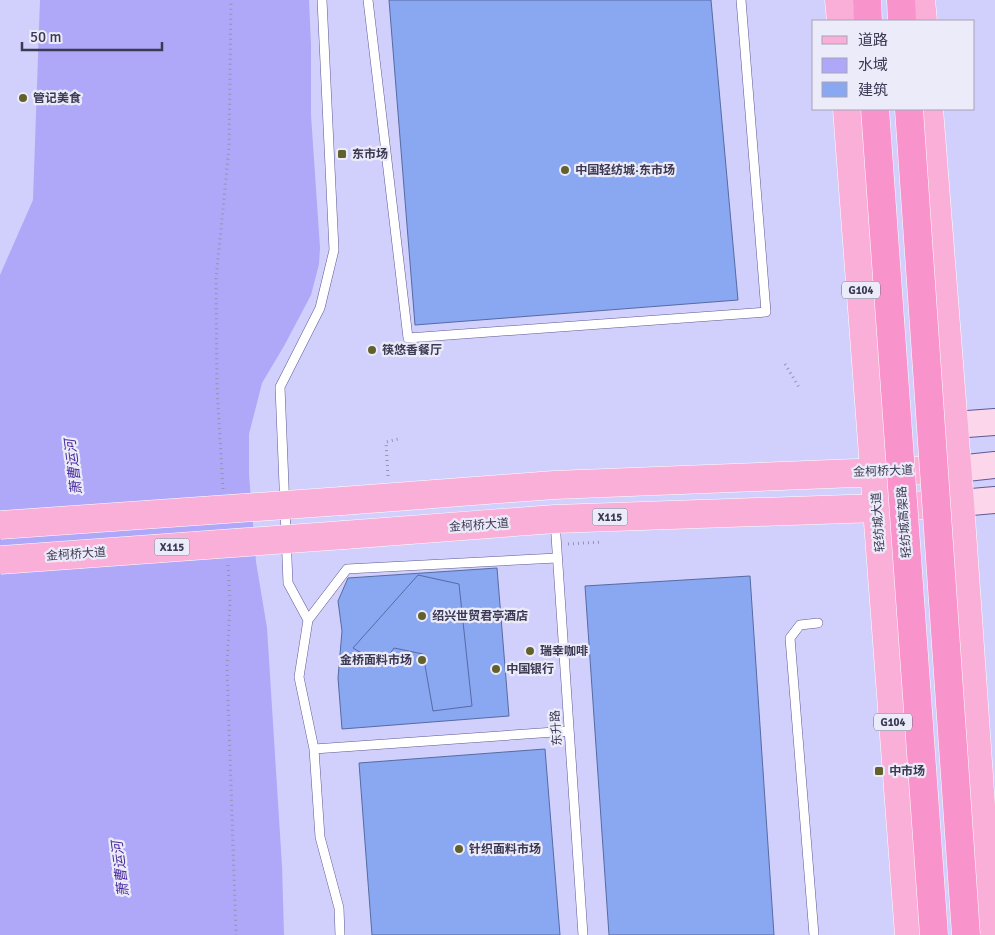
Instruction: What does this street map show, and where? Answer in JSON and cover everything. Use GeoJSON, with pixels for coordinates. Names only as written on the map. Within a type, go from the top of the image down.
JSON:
{"type":"FeatureCollection","features":[{"type":"Feature","properties":{"kind":"highway"},"geometry":{"type":"LineString","coordinates":[[867,0],[868,20]]}},
{"type":"Feature","properties":{"kind":"highway"},"geometry":{"type":"LineString","coordinates":[[901,0],[902,20]]}},
{"type":"Feature","properties":{"kind":"highway","name":"轻纺城高架路"},"geometry":{"type":"LineString","coordinates":[[874,110],[934,935]]}},
{"type":"Feature","properties":{"kind":"highway"},"geometry":{"type":"LineString","coordinates":[[908,110],[966,935]]}},
{"type":"Feature","properties":{"kind":"main road"},"geometry":{"type":"LineString","coordinates":[[839,0],[841,20]]}},
{"type":"Feature","properties":{"kind":"main road"},"geometry":{"type":"LineString","coordinates":[[921,0],[923,20]]}},
{"type":"Feature","properties":{"kind":"main road","name":"轻纺城大道"},"geometry":{"type":"LineString","coordinates":[[847,110],[909,935]]}},
{"type":"Feature","properties":{"kind":"main road"},"geometry":{"type":"LineString","coordinates":[[929,110],[960,503],[990,935]]}},
{"type":"Feature","properties":{"kind":"main road"},"geometry":{"type":"LineString","coordinates":[[954,425],[995,422]]}},
{"type":"Feature","properties":{"kind":"main road"},"geometry":{"type":"LineString","coordinates":[[957,469],[995,466]]}},
{"type":"Feature","properties":{"kind":"main road","name":"金柯桥大道"},"geometry":{"type":"LineString","coordinates":[[0,524],[554,485],[957,469]]}},
{"type":"Feature","properties":{"kind":"main road"},"geometry":{"type":"LineString","coordinates":[[960,503],[995,500]]}},
{"type":"Feature","properties":{"kind":"main road","name":"金柯桥大道"},"geometry":{"type":"LineString","coordinates":[[0,560],[555,519],[877,508],[960,503]]}},
{"type":"Feature","properties":{"kind":"lane"},"geometry":{"type":"LineString","coordinates":[[308,620],[288,583],[280,388],[320,308],[334,250],[322,0]]}},
{"type":"Feature","properties":{"kind":"lane"},"geometry":{"type":"LineString","coordinates":[[368,0],[408,338],[766,312],[741,0]]}},
{"type":"Feature","properties":{"kind":"lane","name":"东升路"},"geometry":{"type":"LineString","coordinates":[[555,519],[583,935]]}},
{"type":"Feature","properties":{"kind":"lane"},"geometry":{"type":"LineString","coordinates":[[340,935],[339,908],[320,837],[314,749],[298,677],[308,620],[346,569],[557,558]]}},
{"type":"Feature","properties":{"kind":"lane"},"geometry":{"type":"LineString","coordinates":[[814,935],[790,638],[800,625],[818,623]]}},
{"type":"Feature","properties":{"kind":"lane"},"geometry":{"type":"LineString","coordinates":[[314,749],[569,731]]}},
{"type":"Feature","properties":{"kind":"path"},"geometry":{"type":"LineString","coordinates":[[224,495],[217,387],[216,280],[229,148],[231,0]]}},
{"type":"Feature","properties":{"kind":"path"},"geometry":{"type":"LineString","coordinates":[[786,364],[800,389]]}},
{"type":"Feature","properties":{"kind":"path"},"geometry":{"type":"LineString","coordinates":[[388,477],[386,442],[398,440]]}},
{"type":"Feature","properties":{"kind":"path"},"geometry":{"type":"LineString","coordinates":[[228,563],[230,602],[227,666],[236,935]]}},
{"type":"Feature","properties":{"kind":"shaded area"},"geometry":{"type":"Polygon","coordinates":[[[0,0],[995,0],[995,935],[0,935],[0,0]]]}},
{"type":"Feature","properties":{"kind":"water","name":"萧曹运河"},"geometry":{"type":"Polygon","coordinates":[[[40,0],[309,0],[311,115],[320,248],[319,264],[311,295],[262,383],[249,434],[249,475],[256,562],[267,628],[282,866],[284,935],[0,935],[0,275],[33,200],[40,0]]]}},
{"type":"Feature","properties":{"kind":"building","name":"中国轻纺城·东市场"},"geometry":{"type":"Polygon","coordinates":[[[389,0],[711,0],[738,300],[415,325],[389,0]]]}},
{"type":"Feature","properties":{"kind":"building","name":"金桥面料市场"},"geometry":{"type":"Polygon","coordinates":[[[497,568],[509,716],[342,729],[338,678],[342,631],[338,601],[348,578],[497,568]]]}},
{"type":"Feature","properties":{"kind":"building","name":"绍兴世贸君亭酒店"},"geometry":{"type":"Polygon","coordinates":[[[418,575],[459,584],[472,706],[433,711],[423,654],[394,648],[382,665],[353,648],[418,575]]]}},
{"type":"Feature","properties":{"kind":"building"},"geometry":{"type":"Polygon","coordinates":[[[750,576],[774,935],[609,935],[585,586],[750,576]]]}},
{"type":"Feature","properties":{"kind":"building","name":"针织面料市场"},"geometry":{"type":"Polygon","coordinates":[[[545,749],[560,935],[372,935],[359,763],[545,749]]]}},
{"type":"Feature","properties":{"kind":"place","name":"管记美食"},"geometry":{"type":"Point","coordinates":[23,98]}},
{"type":"Feature","properties":{"kind":"place","name":"东市场"},"geometry":{"type":"Point","coordinates":[342,154]}},
{"type":"Feature","properties":{"kind":"place","name":"中国轻纺城·东市场"},"geometry":{"type":"Point","coordinates":[565,170]}},
{"type":"Feature","properties":{"kind":"place","name":"筷悠香餐厅"},"geometry":{"type":"Point","coordinates":[372,350]}},
{"type":"Feature","properties":{"kind":"place","name":"绍兴世贸君亭酒店"},"geometry":{"type":"Point","coordinates":[422,616]}},
{"type":"Feature","properties":{"kind":"place","name":"瑞幸咖啡"},"geometry":{"type":"Point","coordinates":[530,651]}},
{"type":"Feature","properties":{"kind":"place","name":"金桥面料市场"},"geometry":{"type":"Point","coordinates":[422,660]}},
{"type":"Feature","properties":{"kind":"place","name":"中国银行"},"geometry":{"type":"Point","coordinates":[496,669]}},
{"type":"Feature","properties":{"kind":"place","name":"中市场"},"geometry":{"type":"Point","coordinates":[879,771]}},
{"type":"Feature","properties":{"kind":"place","name":"针织面料市场"},"geometry":{"type":"Point","coordinates":[459,849]}}]}
